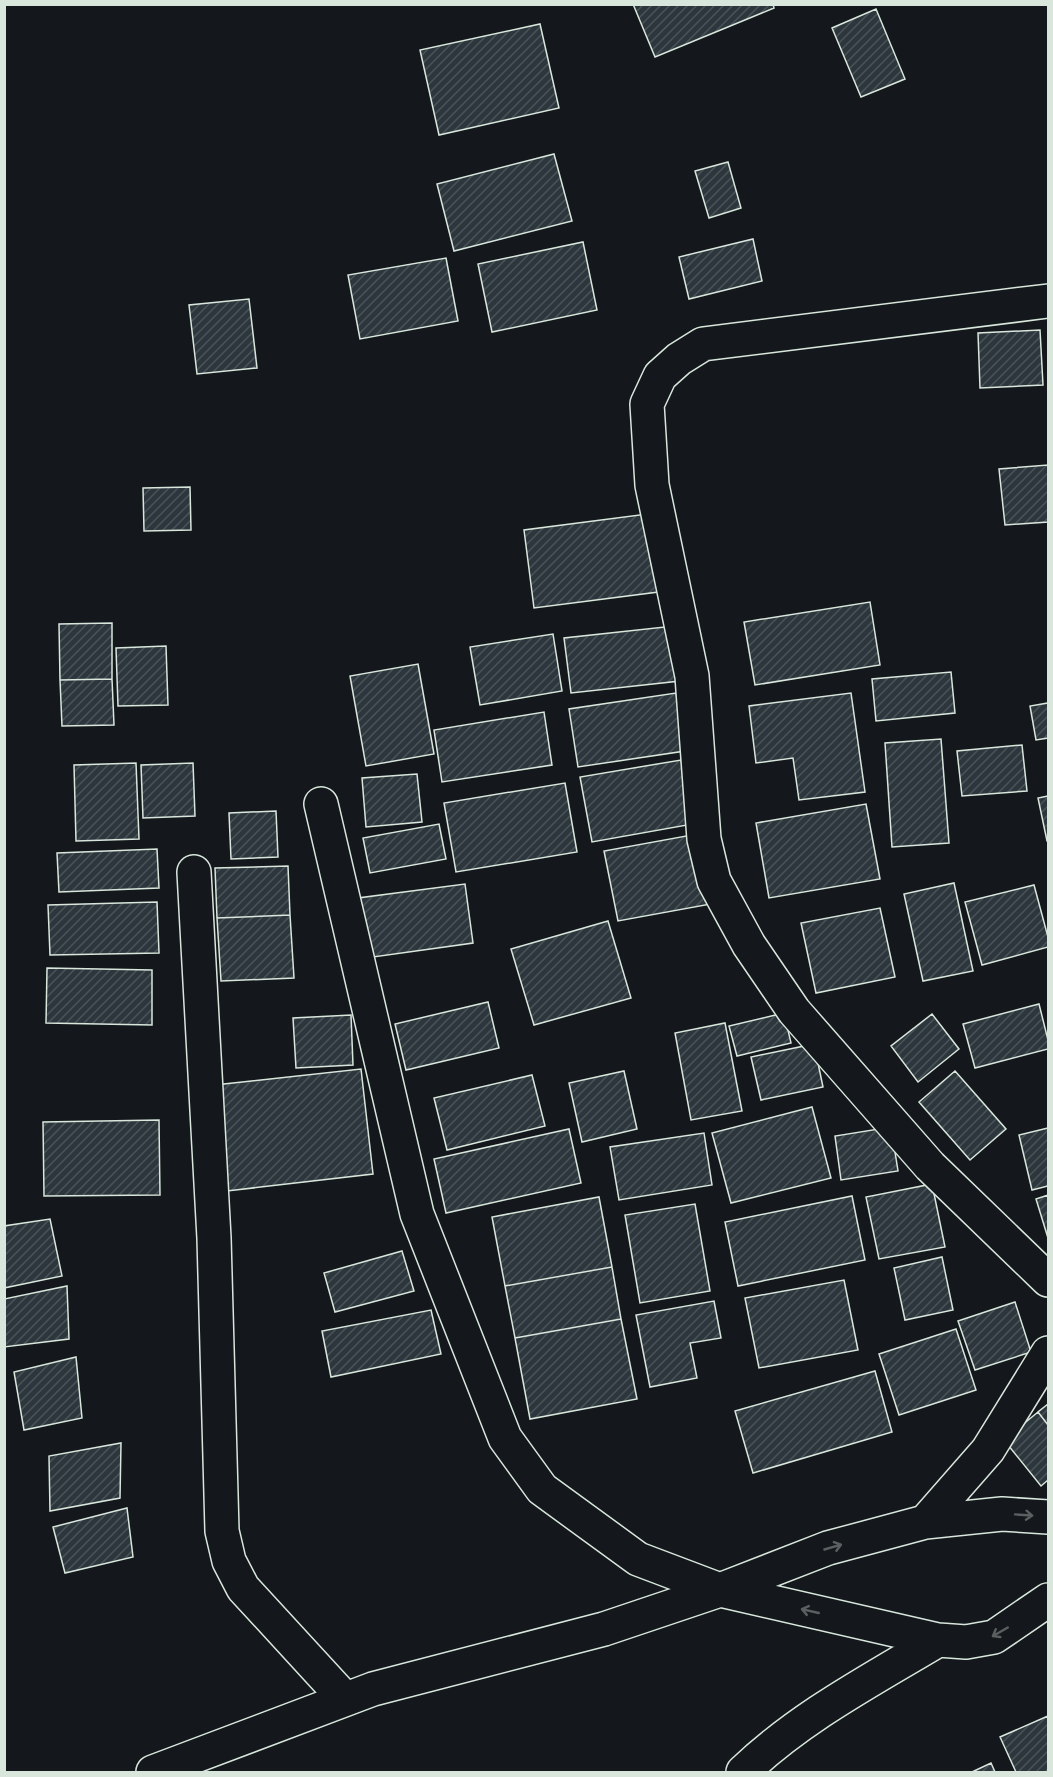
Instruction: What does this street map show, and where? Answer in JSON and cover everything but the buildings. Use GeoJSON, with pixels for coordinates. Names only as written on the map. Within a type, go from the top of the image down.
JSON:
{"type":"FeatureCollection","features":[{"type":"Feature","properties":{"kind":"street"},"geometry":{"type":"LineString","coordinates":[[1048,301],[703,344],[679,359],[660,376],[647,404],[652,485],[692,676],[704,839],[714,881],[749,945],[794,1011],[930,1166],[1048,1280]]}},
{"type":"Feature","properties":{"kind":"street"},"geometry":{"type":"LineString","coordinates":[[321,804],[417,1214],[505,1438],[542,1489],[638,1559],[720,1590],[938,1640],[966,1642],[994,1636],[1048,1600]]}},
{"type":"Feature","properties":{"kind":"street"},"geometry":{"type":"LineString","coordinates":[[194,872],[214,1238],[222,1531],[229,1561],[243,1588],[345,1699]]}},
{"type":"Feature","properties":{"kind":"street"},"geometry":{"type":"LineString","coordinates":[[926,1522],[988,1450],[1048,1353]]}},
{"type":"Feature","properties":{"kind":"street"},"geometry":{"type":"LineString","coordinates":[[153,1773],[373,1689],[604,1629],[720,1590],[828,1548],[926,1522],[1002,1514],[1048,1517]]}},
{"type":"Feature","properties":{"kind":"street"},"geometry":{"type":"LineString","coordinates":[[743,1773],[767,1750],[845,1696],[938,1640]]}}]}
